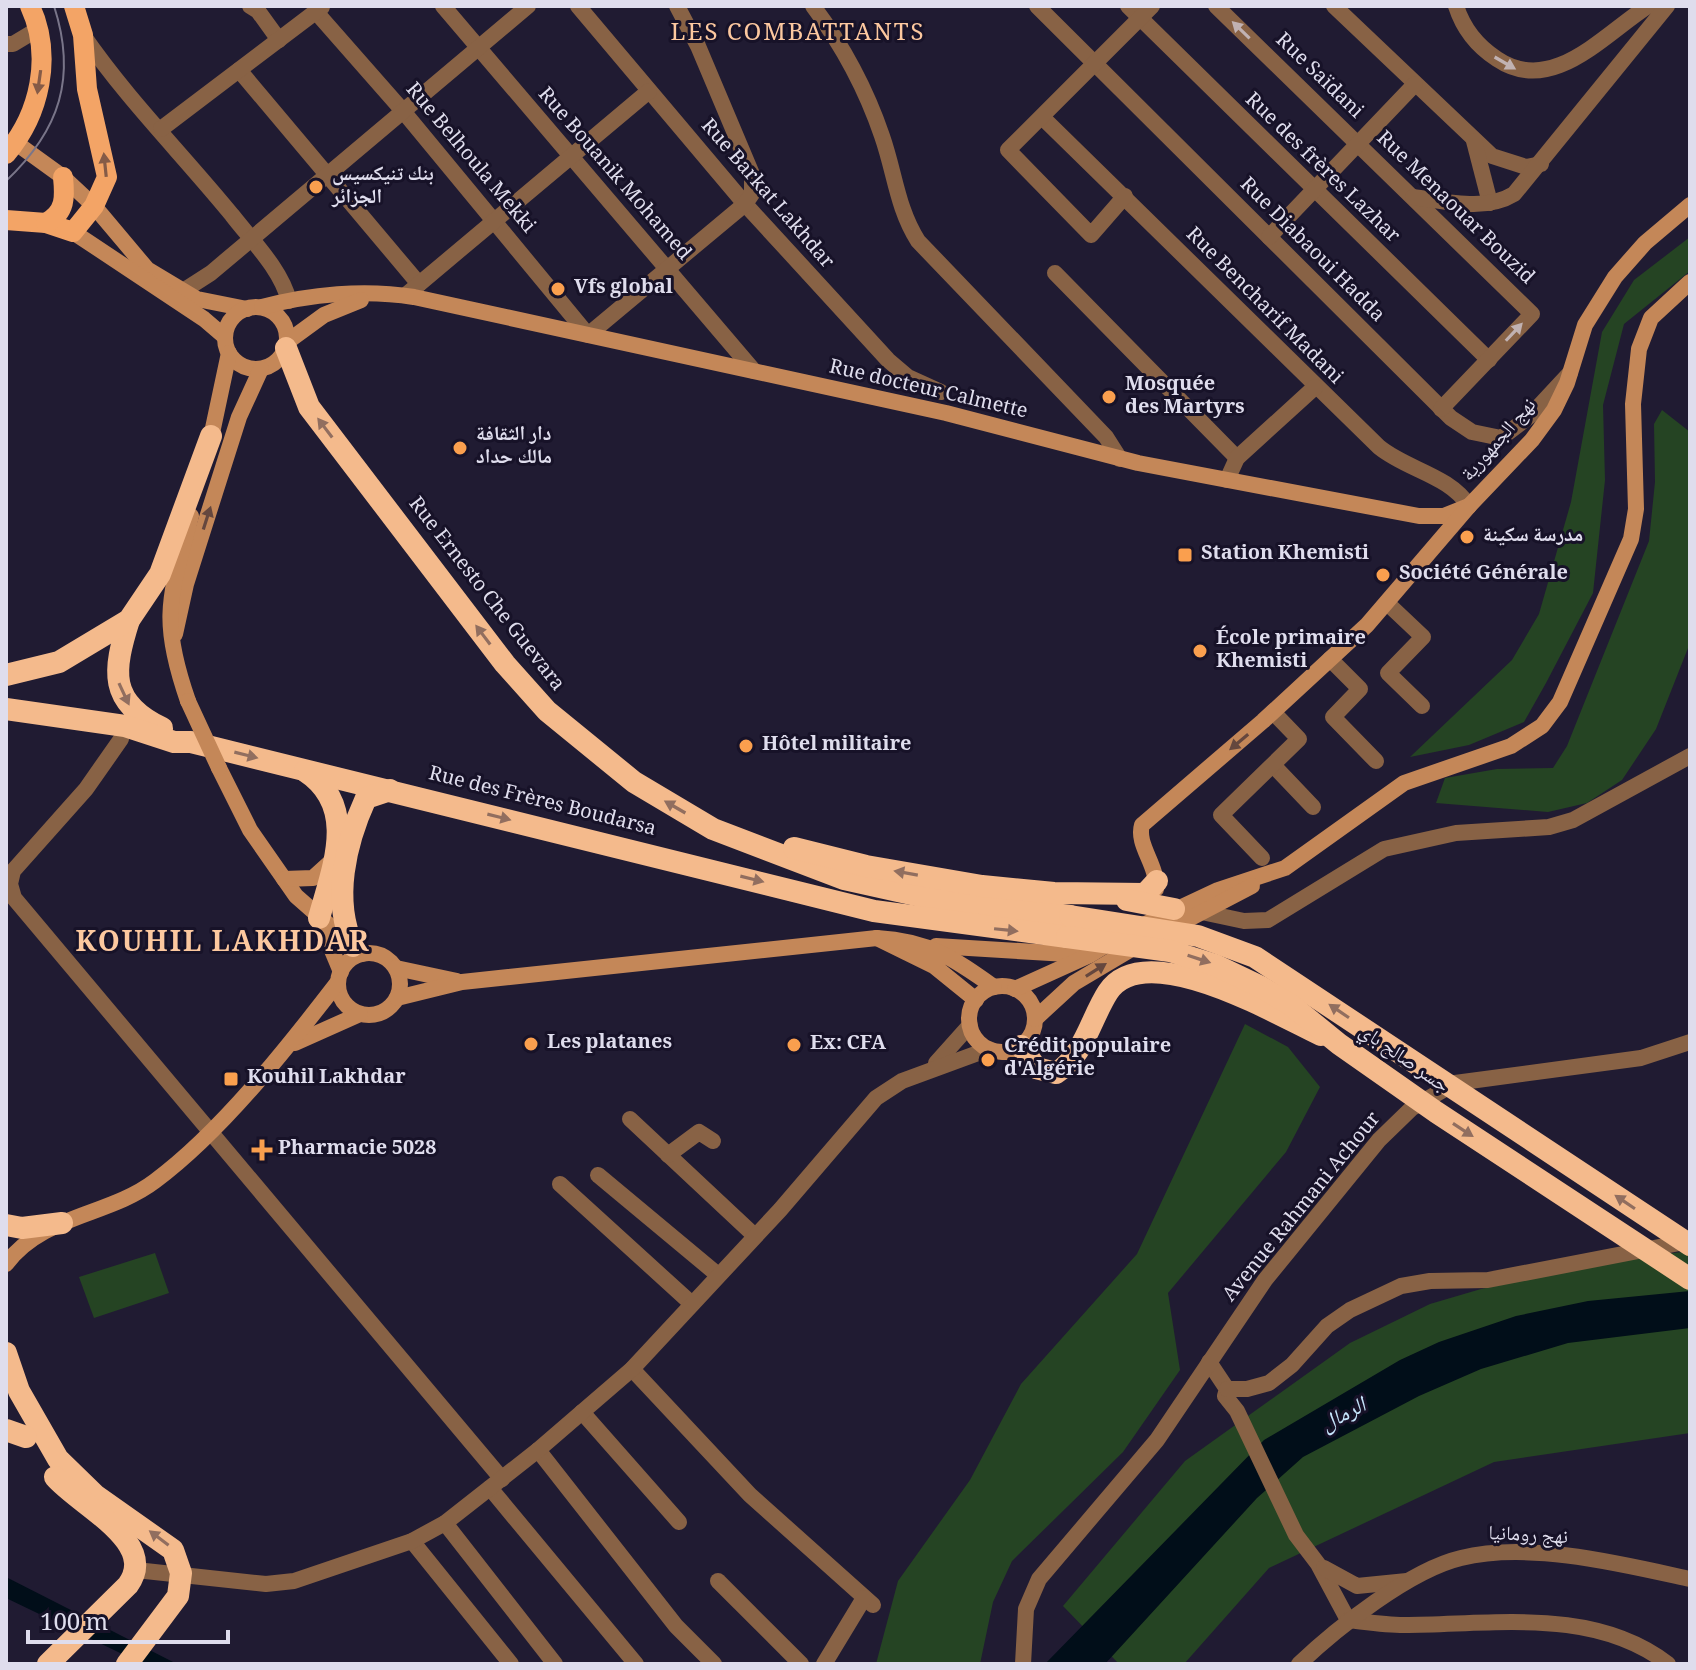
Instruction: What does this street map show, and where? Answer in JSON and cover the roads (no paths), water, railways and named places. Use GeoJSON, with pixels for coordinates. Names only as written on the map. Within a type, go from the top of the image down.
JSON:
{"type":"FeatureCollection","features":[{"type":"Feature","properties":{"kind":"highway","name":"Rue Ernesto Che Guevara"},"geometry":{"type":"LineString","coordinates":[[287,345],[309,407],[537,700],[593,752],[634,782],[713,829],[745,842]]}},
{"type":"Feature","properties":{"kind":"highway"},"geometry":{"type":"LineString","coordinates":[[182,742],[141,717],[122,696],[116,674],[129,620],[160,574],[211,436]]}},
{"type":"Feature","properties":{"kind":"highway"},"geometry":{"type":"LineString","coordinates":[[6,675],[59,662],[129,620]]}},
{"type":"Feature","properties":{"kind":"highway","name":"Rue des Frères Boudarsa"},"geometry":{"type":"LineString","coordinates":[[6,709],[125,726],[874,911],[1069,926]]}},
{"type":"Feature","properties":{"kind":"highway"},"geometry":{"type":"LineString","coordinates":[[6,722],[145,743],[182,742]]}},
{"type":"Feature","properties":{"kind":"highway"},"geometry":{"type":"LineString","coordinates":[[300,769],[323,784],[336,807],[339,838],[319,918]]}},
{"type":"Feature","properties":{"kind":"highway"},"geometry":{"type":"LineString","coordinates":[[358,950],[342,913],[342,882],[366,798],[390,790]]}},
{"type":"Feature","properties":{"kind":"highway"},"geometry":{"type":"LineString","coordinates":[[745,842],[799,849],[950,881],[1054,893],[1145,894],[1157,881]]}},
{"type":"Feature","properties":{"kind":"highway"},"geometry":{"type":"LineString","coordinates":[[745,842],[844,879],[895,892],[1069,926],[1198,936],[1255,957],[1690,1243]]}},
{"type":"Feature","properties":{"kind":"highway"},"geometry":{"type":"LineString","coordinates":[[1094,894],[1164,907]]}},
{"type":"Feature","properties":{"kind":"highway","name":"جسر صالح باي"},"geometry":{"type":"LineString","coordinates":[[1069,926],[1215,965],[1291,1005],[1339,1044],[1436,1112],[1690,1279]]}},
{"type":"Feature","properties":{"kind":"highway"},"geometry":{"type":"LineString","coordinates":[[1021,1046],[1041,1072],[1056,1073],[1074,1057],[1109,990],[1132,975],[1171,972],[1227,990],[1339,1044]]}},
{"type":"Feature","properties":{"kind":"highway"},"geometry":{"type":"LineString","coordinates":[[6,1225],[22,1228],[62,1223]]}},
{"type":"Feature","properties":{"kind":"highway"},"geometry":{"type":"LineString","coordinates":[[6,1353],[19,1391],[58,1459],[95,1495],[169,1545],[181,1573],[178,1596],[127,1664]]}},
{"type":"Feature","properties":{"kind":"highway"},"geometry":{"type":"LineString","coordinates":[[6,1392],[16,1434],[57,1480],[132,1546],[132,1578],[48,1664]]}},
{"type":"Feature","properties":{"kind":"main road"},"geometry":{"type":"LineString","coordinates":[[6,220],[46,223],[73,232],[204,319],[227,345],[239,365],[261,369],[278,361],[287,345],[284,323],[270,310],[208,302],[147,269],[94,206],[63,177],[11,148],[31,118],[41,69],[38,29],[30,6]]}},
{"type":"Feature","properties":{"kind":"main road"},"geometry":{"type":"LineString","coordinates":[[73,232],[103,190],[106,166],[87,89],[83,35],[74,6]]}},
{"type":"Feature","properties":{"kind":"main road"},"geometry":{"type":"LineString","coordinates":[[46,223],[57,217],[63,206],[63,177]]}},
{"type":"Feature","properties":{"kind":"main road","name":"نهج الجمهورية"},"geometry":{"type":"LineString","coordinates":[[1157,881],[1154,866],[1141,841],[1142,825],[1273,712],[1387,603],[1469,506],[1532,440],[1554,410],[1585,325],[1615,277],[1645,243],[1690,205]]}},
{"type":"Feature","properties":{"kind":"main road"},"geometry":{"type":"LineString","coordinates":[[994,987],[976,1000],[970,1025],[977,1039],[989,1049],[1005,1052],[1029,1039],[1035,1019],[1074,983],[1123,952],[1206,912],[1285,868],[1390,791],[1438,769],[1511,746],[1532,735],[1550,717],[1631,539],[1636,509],[1633,404],[1639,349],[1651,318],[1690,282]]}},
{"type":"Feature","properties":{"kind":"main road","name":"Rue docteur Calmette"},"geometry":{"type":"LineString","coordinates":[[254,308],[289,301],[413,290],[588,335],[946,413],[1120,459],[1419,516],[1444,516],[1469,506]]}},
{"type":"Feature","properties":{"kind":"main road","name":"Rue docteur Calmette"},"geometry":{"type":"LineString","coordinates":[[287,345],[324,315],[378,293]]}},
{"type":"Feature","properties":{"kind":"main road"},"geometry":{"type":"LineString","coordinates":[[254,308],[232,317],[211,436],[170,596],[171,647],[188,701],[219,768],[250,830],[284,879],[319,918],[358,950],[381,956],[396,968],[462,982]]}},
{"type":"Feature","properties":{"kind":"main road"},"geometry":{"type":"LineString","coordinates":[[171,647],[186,584],[239,417],[261,369]]}},
{"type":"Feature","properties":{"kind":"main road"},"geometry":{"type":"LineString","coordinates":[[284,879],[313,878],[335,858]]}},
{"type":"Feature","properties":{"kind":"main road"},"geometry":{"type":"LineString","coordinates":[[925,945],[954,959],[994,987],[1015,989],[1090,955],[1133,930],[1164,907],[1285,868]]}},
{"type":"Feature","properties":{"kind":"main road"},"geometry":{"type":"LineString","coordinates":[[1157,881],[1164,907]]}},
{"type":"Feature","properties":{"kind":"main road"},"geometry":{"type":"LineString","coordinates":[[319,918],[339,977],[343,1002],[360,1014]]}},
{"type":"Feature","properties":{"kind":"main road"},"geometry":{"type":"LineString","coordinates":[[283,1049],[313,1032],[360,1014],[381,1013],[397,998],[462,982],[877,938],[925,945],[1090,955]]}},
{"type":"Feature","properties":{"kind":"main road"},"geometry":{"type":"LineString","coordinates":[[877,938],[934,966],[976,1000]]}},
{"type":"Feature","properties":{"kind":"main road"},"geometry":{"type":"LineString","coordinates":[[6,1264],[36,1234],[144,1188],[211,1129],[283,1049],[358,950]]}},
{"type":"Feature","properties":{"kind":"main road"},"geometry":{"type":"LineString","coordinates":[[396,968],[400,988],[397,998]]}},
{"type":"Feature","properties":{"kind":"main road"},"geometry":{"type":"LineString","coordinates":[[1015,989],[1030,1001],[1035,1019]]}},
{"type":"Feature","properties":{"kind":"street"},"geometry":{"type":"LineString","coordinates":[[250,6],[258,11],[279,40]]}},
{"type":"Feature","properties":{"kind":"street","name":"Rue Bouanik Mohamed"},"geometry":{"type":"LineString","coordinates":[[443,6],[754,371]]}},
{"type":"Feature","properties":{"kind":"street"},"geometry":{"type":"LineString","coordinates":[[183,291],[251,239],[528,6]]}},
{"type":"Feature","properties":{"kind":"street","name":"Rue Barkat Lakhdar"},"geometry":{"type":"LineString","coordinates":[[578,6],[745,204],[888,360],[928,389],[941,392]]}},
{"type":"Feature","properties":{"kind":"street"},"geometry":{"type":"LineString","coordinates":[[813,6],[864,89],[887,150],[901,209],[918,241],[1106,437],[1120,459]]}},
{"type":"Feature","properties":{"kind":"street","name":"Rue Diabaoui Hadda"},"geometry":{"type":"LineString","coordinates":[[1037,6],[1441,409],[1472,432],[1501,438],[1530,416],[1570,373]]}},
{"type":"Feature","properties":{"kind":"street","name":"Rue des frères Lazhar"},"geometry":{"type":"LineString","coordinates":[[1128,6],[1312,190],[1489,360]]}},
{"type":"Feature","properties":{"kind":"street"},"geometry":{"type":"LineString","coordinates":[[1125,196],[1091,235],[1008,150],[1152,6]]}},
{"type":"Feature","properties":{"kind":"street","name":"Rue Saïdani"},"geometry":{"type":"LineString","coordinates":[[1216,6],[1357,143]]}},
{"type":"Feature","properties":{"kind":"street"},"geometry":{"type":"LineString","coordinates":[[1334,6],[1492,156],[1513,165],[1541,164]]}},
{"type":"Feature","properties":{"kind":"street"},"geometry":{"type":"LineString","coordinates":[[1456,6],[1461,20],[1482,49],[1516,70],[1532,73],[1552,70],[1569,62],[1648,6]]}},
{"type":"Feature","properties":{"kind":"street"},"geometry":{"type":"LineString","coordinates":[[1413,197],[1490,203],[1514,194],[1667,6]]}},
{"type":"Feature","properties":{"kind":"street"},"geometry":{"type":"LineString","coordinates":[[161,129],[320,9]]}},
{"type":"Feature","properties":{"kind":"street","name":"Rue Belhoula Mekki"},"geometry":{"type":"LineString","coordinates":[[320,9],[588,335]]}},
{"type":"Feature","properties":{"kind":"street"},"geometry":{"type":"LineString","coordinates":[[588,335],[745,204],[752,194],[752,174],[681,11]]}},
{"type":"Feature","properties":{"kind":"street"},"geometry":{"type":"LineString","coordinates":[[6,44],[13,44],[38,29]]}},
{"type":"Feature","properties":{"kind":"street"},"geometry":{"type":"LineString","coordinates":[[83,35],[105,68],[161,129],[251,239],[286,287],[289,301]]}},
{"type":"Feature","properties":{"kind":"street"},"geometry":{"type":"LineString","coordinates":[[239,70],[327,175],[413,290],[649,91]]}},
{"type":"Feature","properties":{"kind":"street"},"geometry":{"type":"LineString","coordinates":[[1269,237],[1415,84]]}},
{"type":"Feature","properties":{"kind":"street","name":"Rue Bencharif Madani"},"geometry":{"type":"LineString","coordinates":[[1042,117],[1315,387],[1392,458],[1454,488],[1469,506]]}},
{"type":"Feature","properties":{"kind":"street"},"geometry":{"type":"LineString","coordinates":[[1474,141],[1490,203]]}},
{"type":"Feature","properties":{"kind":"street","name":"Rue Menaouar Bouzid"},"geometry":{"type":"LineString","coordinates":[[1357,143],[1532,314],[1441,409]]}},
{"type":"Feature","properties":{"kind":"street"},"geometry":{"type":"LineString","coordinates":[[1055,273],[1237,458]]}},
{"type":"Feature","properties":{"kind":"street"},"geometry":{"type":"LineString","coordinates":[[1227,480],[1237,458],[1315,387]]}},
{"type":"Feature","properties":{"kind":"street"},"geometry":{"type":"LineString","coordinates":[[1387,603],[1423,637],[1388,673],[1422,706]]}},
{"type":"Feature","properties":{"kind":"street"},"geometry":{"type":"LineString","coordinates":[[1330,659],[1360,689],[1333,717],[1376,761]]}},
{"type":"Feature","properties":{"kind":"street"},"geometry":{"type":"LineString","coordinates":[[1262,858],[1221,815],[1299,739],[1273,712]]}},
{"type":"Feature","properties":{"kind":"street"},"geometry":{"type":"LineString","coordinates":[[121,739],[86,789],[13,871],[10,884],[14,898],[211,1129],[496,1483],[636,1664]]}},
{"type":"Feature","properties":{"kind":"street"},"geometry":{"type":"LineString","coordinates":[[1164,907],[1244,921],[1268,920],[1384,849],[1456,833],[1549,827],[1573,820],[1690,756]]}},
{"type":"Feature","properties":{"kind":"street"},"geometry":{"type":"LineString","coordinates":[[1273,765],[1313,807]]}},
{"type":"Feature","properties":{"kind":"street"},"geometry":{"type":"LineString","coordinates":[[929,1069],[970,1025]]}},
{"type":"Feature","properties":{"kind":"street","name":"Avenue Rahmani Achour"},"geometry":{"type":"LineString","coordinates":[[1024,1659],[1026,1609],[1039,1579],[1157,1440],[1265,1280],[1379,1140],[1428,1096],[1455,1083],[1641,1058],[1690,1042]]}},
{"type":"Feature","properties":{"kind":"street"},"geometry":{"type":"LineString","coordinates":[[132,1578],[181,1573],[266,1584],[294,1581],[412,1541],[445,1523],[538,1450],[632,1369],[755,1236],[876,1098],[902,1081],[929,1069],[989,1049]]}},
{"type":"Feature","properties":{"kind":"street"},"geometry":{"type":"LineString","coordinates":[[630,1119],[755,1236]]}},
{"type":"Feature","properties":{"kind":"street"},"geometry":{"type":"LineString","coordinates":[[668,1155],[699,1132],[713,1141]]}},
{"type":"Feature","properties":{"kind":"street"},"geometry":{"type":"LineString","coordinates":[[598,1175],[718,1275]]}},
{"type":"Feature","properties":{"kind":"street"},"geometry":{"type":"LineString","coordinates":[[560,1184],[692,1304]]}},
{"type":"Feature","properties":{"kind":"street"},"geometry":{"type":"LineString","coordinates":[[1227,1389],[1247,1389],[1269,1383],[1292,1365],[1327,1326],[1350,1310],[1401,1286],[1430,1281],[1488,1280],[1690,1243]]}},
{"type":"Feature","properties":{"kind":"street"},"geometry":{"type":"LineString","coordinates":[[1209,1362],[1227,1389],[1225,1396],[1237,1411],[1296,1535],[1318,1564],[1348,1620],[1403,1625],[1506,1622],[1564,1625],[1629,1640],[1668,1664]]}},
{"type":"Feature","properties":{"kind":"street"},"geometry":{"type":"LineString","coordinates":[[632,1369],[750,1495],[868,1602],[824,1664]]}},
{"type":"Feature","properties":{"kind":"street"},"geometry":{"type":"LineString","coordinates":[[582,1412],[679,1522]]}},
{"type":"Feature","properties":{"kind":"street"},"geometry":{"type":"LineString","coordinates":[[538,1450],[676,1626],[714,1664]]}},
{"type":"Feature","properties":{"kind":"street"},"geometry":{"type":"LineString","coordinates":[[445,1523],[555,1664]]}},
{"type":"Feature","properties":{"kind":"street"},"geometry":{"type":"LineString","coordinates":[[412,1541],[511,1664]]}},
{"type":"Feature","properties":{"kind":"street","name":"نهج رومانيا"},"geometry":{"type":"LineString","coordinates":[[1299,1664],[1348,1620],[1416,1579],[1461,1557],[1506,1552],[1543,1554],[1690,1579]]}},
{"type":"Feature","properties":{"kind":"street"},"geometry":{"type":"LineString","coordinates":[[1318,1564],[1357,1586],[1416,1579]]}},
{"type":"Feature","properties":{"kind":"street"},"geometry":{"type":"LineString","coordinates":[[718,1581],[801,1664]]}},
{"type":"Feature","properties":{"kind":"water","name":"الرمال"},"geometry":{"type":"Polygon","coordinates":[[[1690,1291],[1690,1328],[1568,1343],[1481,1369],[1419,1396],[1303,1457],[1257,1498],[1105,1664],[1045,1664],[1264,1440],[1400,1360],[1439,1342],[1516,1316],[1588,1301],[1690,1291]]]}},
{"type":"Feature","properties":{"kind":"water"},"geometry":{"type":"Polygon","coordinates":[[[6,1577],[177,1664],[143,1664],[6,1598],[6,1577]]]}},
{"type":"Feature","properties":{"kind":"tram line"},"geometry":{"type":"LineString","coordinates":[[6,181],[40,142],[59,101],[64,56],[54,6]]}},
{"type":"Feature","properties":{"kind":"place","name":"بنك تنيكسيس الجزائر"},"geometry":{"type":"Point","coordinates":[316,187]}},
{"type":"Feature","properties":{"kind":"place","name":"Vfs global"},"geometry":{"type":"Point","coordinates":[558,289]}},
{"type":"Feature","properties":{"kind":"place","name":"Mosquée des Martyrs"},"geometry":{"type":"Point","coordinates":[1109,397]}},
{"type":"Feature","properties":{"kind":"place","name":"دار الثقافة مالك حداد"},"geometry":{"type":"Point","coordinates":[460,448]}},
{"type":"Feature","properties":{"kind":"place","name":"مدرسة سكينة"},"geometry":{"type":"Point","coordinates":[1467,537]}},
{"type":"Feature","properties":{"kind":"place","name":"Station Khemisti"},"geometry":{"type":"Point","coordinates":[1185,555]}},
{"type":"Feature","properties":{"kind":"place","name":"Société Générale"},"geometry":{"type":"Point","coordinates":[1383,575]}},
{"type":"Feature","properties":{"kind":"place","name":"École primaire Khemisti"},"geometry":{"type":"Point","coordinates":[1200,651]}},
{"type":"Feature","properties":{"kind":"place","name":"Hôtel militaire"},"geometry":{"type":"Point","coordinates":[746,746]}},
{"type":"Feature","properties":{"kind":"place","name":"Les platanes"},"geometry":{"type":"Point","coordinates":[531,1044]}},
{"type":"Feature","properties":{"kind":"place","name":"Ex: CFA"},"geometry":{"type":"Point","coordinates":[794,1045]}},
{"type":"Feature","properties":{"kind":"place","name":"Crédit populaire d'Algérie"},"geometry":{"type":"Point","coordinates":[988,1060]}},
{"type":"Feature","properties":{"kind":"place","name":"Kouhil Lakhdar"},"geometry":{"type":"Point","coordinates":[231,1079]}},
{"type":"Feature","properties":{"kind":"place","name":"Pharmacie 5028"},"geometry":{"type":"Point","coordinates":[262,1150]}},
{"type":"Feature","properties":{"kind":"district","name":"LES COMBATTANTS"},"geometry":{"type":"Point","coordinates":[798,34]}},
{"type":"Feature","properties":{"kind":"district","name":"KOUHIL LAKHDAR"},"geometry":{"type":"Point","coordinates":[223,945]}}]}
